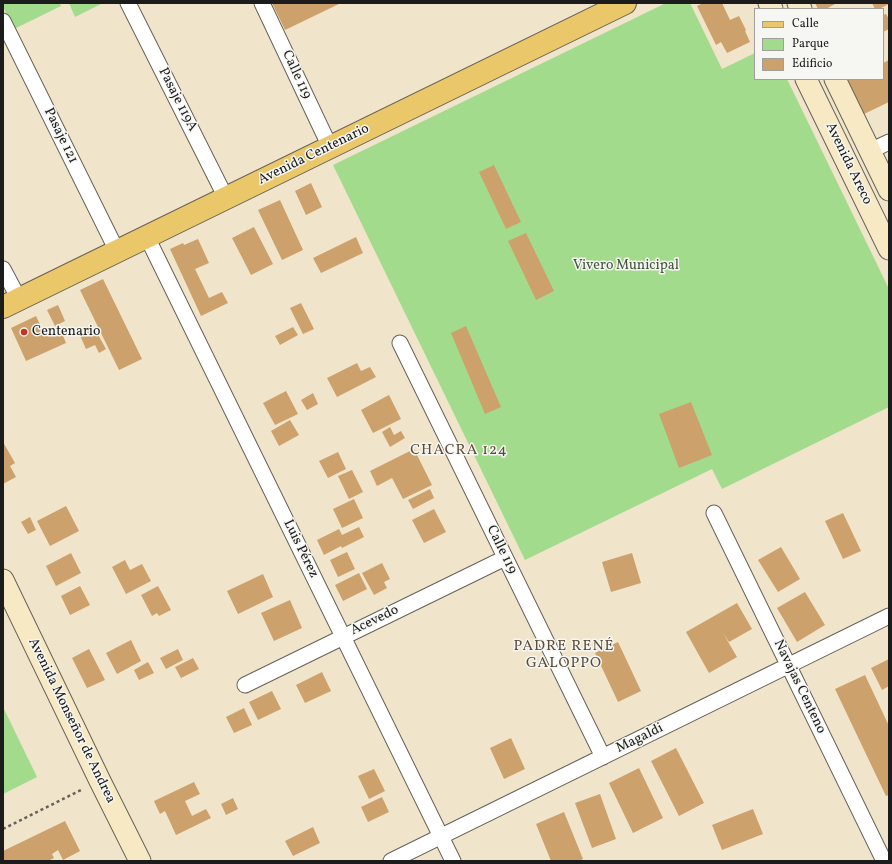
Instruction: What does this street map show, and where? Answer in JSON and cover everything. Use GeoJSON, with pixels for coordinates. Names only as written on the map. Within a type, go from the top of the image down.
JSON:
{"type":"FeatureCollection","features":[{"type":"Feature","properties":{"kind":"main road","name":"Avenida Centenario"},"geometry":{"type":"LineString","coordinates":[[11,303],[625,3]]}},
{"type":"Feature","properties":{"kind":"main road","name":"Avenida Areco"},"geometry":{"type":"LineString","coordinates":[[806,80],[889,249]]}},
{"type":"Feature","properties":{"kind":"main road","name":"Avenida Areco"},"geometry":{"type":"LineString","coordinates":[[835,80],[889,190]]}},
{"type":"Feature","properties":{"kind":"main road","name":"Avenida Monseñor de Andrea"},"geometry":{"type":"LineString","coordinates":[[3,580],[140,861]]}},
{"type":"Feature","properties":{"kind":"street","name":"Pasaje 119A"},"geometry":{"type":"LineString","coordinates":[[128,3],[226,198]]}},
{"type":"Feature","properties":{"kind":"street","name":"Calle 119"},"geometry":{"type":"LineString","coordinates":[[262,3],[330,147]]}},
{"type":"Feature","properties":{"kind":"street","name":"Pasaje 121"},"geometry":{"type":"LineString","coordinates":[[3,21],[117,251]]}},
{"type":"Feature","properties":{"kind":"street"},"geometry":{"type":"LineString","coordinates":[[870,152],[889,142]]}},
{"type":"Feature","properties":{"kind":"street","name":"Luis Pérez"},"geometry":{"type":"LineString","coordinates":[[147,236],[452,861]]}},
{"type":"Feature","properties":{"kind":"street"},"geometry":{"type":"LineString","coordinates":[[3,269],[11,303]]}},
{"type":"Feature","properties":{"kind":"street","name":"Calle 119"},"geometry":{"type":"LineString","coordinates":[[400,343],[603,757]]}},
{"type":"Feature","properties":{"kind":"street","name":"Navajas Centeno"},"geometry":{"type":"LineString","coordinates":[[714,513],[884,861]]}},
{"type":"Feature","properties":{"kind":"street","name":"Acevedo"},"geometry":{"type":"LineString","coordinates":[[245,685],[505,558]]}},
{"type":"Feature","properties":{"kind":"street","name":"Magaldi"},"geometry":{"type":"LineString","coordinates":[[391,861],[889,616]]}},
{"type":"Feature","properties":{"kind":"path"},"geometry":{"type":"LineString","coordinates":[[3,829],[100,781]]}},
{"type":"Feature","properties":{"kind":"green space"},"geometry":{"type":"Polygon","coordinates":[[[3,3],[60,3],[61,6],[14,29],[3,7],[3,3]]]}},
{"type":"Feature","properties":{"kind":"green space"},"geometry":{"type":"Polygon","coordinates":[[[69,3],[103,3],[75,17],[69,3]]]}},
{"type":"Feature","properties":{"kind":"green space","name":"Vivero Municipal"},"geometry":{"type":"Polygon","coordinates":[[[666,3],[690,3],[722,69],[754,53],[754,80],[787,80],[889,289],[889,407],[722,489],[712,469],[525,560],[333,165],[666,3]]]}},
{"type":"Feature","properties":{"kind":"green space"},"geometry":{"type":"Polygon","coordinates":[[[3,707],[37,777],[3,794],[3,707]]]}},
{"type":"Feature","properties":{"kind":"building"},"geometry":{"type":"Polygon","coordinates":[[[272,3],[341,3],[285,30],[272,3]]]}},
{"type":"Feature","properties":{"kind":"building"},"geometry":{"type":"Polygon","coordinates":[[[703,3],[722,3],[730,20],[739,16],[750,42],[727,53],[721,42],[716,45],[697,6],[703,3]]]}},
{"type":"Feature","properties":{"kind":"building"},"geometry":{"type":"Polygon","coordinates":[[[815,3],[835,4],[828,8],[818,8],[815,3]]]}},
{"type":"Feature","properties":{"kind":"building"},"geometry":{"type":"Polygon","coordinates":[[[872,3],[889,3],[881,8],[874,8],[872,3]]]}},
{"type":"Feature","properties":{"kind":"building"},"geometry":{"type":"Polygon","coordinates":[[[886,14],[889,19],[889,29],[884,32],[884,15],[886,14]]]}},
{"type":"Feature","properties":{"kind":"building"},"geometry":{"type":"Polygon","coordinates":[[[889,60],[889,102],[864,114],[848,80],[884,80],[884,62],[889,60]]]}},
{"type":"Feature","properties":{"kind":"building"},"geometry":{"type":"Polygon","coordinates":[[[494,165],[521,222],[506,229],[479,172],[494,165]]]}},
{"type":"Feature","properties":{"kind":"building"},"geometry":{"type":"Polygon","coordinates":[[[311,183],[322,207],[306,215],[295,191],[311,183]]]}},
{"type":"Feature","properties":{"kind":"building"},"geometry":{"type":"Polygon","coordinates":[[[280,200],[303,250],[282,260],[258,210],[280,200]]]}},
{"type":"Feature","properties":{"kind":"building"},"geometry":{"type":"Polygon","coordinates":[[[254,227],[273,264],[251,275],[232,238],[254,227]]]}},
{"type":"Feature","properties":{"kind":"building"},"geometry":{"type":"Polygon","coordinates":[[[526,233],[554,291],[536,300],[508,241],[526,233]]]}},
{"type":"Feature","properties":{"kind":"building"},"geometry":{"type":"Polygon","coordinates":[[[356,237],[363,253],[321,273],[313,258],[356,237]]]}},
{"type":"Feature","properties":{"kind":"building"},"geometry":{"type":"Polygon","coordinates":[[[198,239],[209,263],[195,269],[209,298],[222,292],[228,303],[201,316],[170,249],[183,243],[184,245],[198,239]]]}},
{"type":"Feature","properties":{"kind":"building"},"geometry":{"type":"Polygon","coordinates":[[[103,279],[142,359],[119,370],[80,290],[103,279]]]}},
{"type":"Feature","properties":{"kind":"building"},"geometry":{"type":"Polygon","coordinates":[[[301,303],[314,329],[303,334],[290,308],[301,303]]]}},
{"type":"Feature","properties":{"kind":"building"},"geometry":{"type":"Polygon","coordinates":[[[58,305],[65,321],[55,326],[47,310],[58,305]]]}},
{"type":"Feature","properties":{"kind":"building"},"geometry":{"type":"Polygon","coordinates":[[[36,316],[43,331],[50,327],[53,332],[60,329],[66,343],[26,361],[11,328],[36,316]]]}},
{"type":"Feature","properties":{"kind":"building"},"geometry":{"type":"Polygon","coordinates":[[[88,326],[91,333],[96,331],[106,349],[99,353],[95,345],[86,349],[78,331],[88,326]]]}},
{"type":"Feature","properties":{"kind":"building"},"geometry":{"type":"Polygon","coordinates":[[[466,326],[501,407],[485,414],[451,333],[466,326]]]}},
{"type":"Feature","properties":{"kind":"building"},"geometry":{"type":"Polygon","coordinates":[[[293,327],[298,335],[280,345],[275,336],[293,327]]]}},
{"type":"Feature","properties":{"kind":"building"},"geometry":{"type":"Polygon","coordinates":[[[357,363],[361,371],[370,367],[376,377],[337,397],[327,378],[357,363]]]}},
{"type":"Feature","properties":{"kind":"building"},"geometry":{"type":"Polygon","coordinates":[[[286,391],[298,414],[275,425],[263,403],[286,391]]]}},
{"type":"Feature","properties":{"kind":"building"},"geometry":{"type":"Polygon","coordinates":[[[313,393],[318,404],[307,410],[301,400],[313,393]]]}},
{"type":"Feature","properties":{"kind":"building"},"geometry":{"type":"Polygon","coordinates":[[[389,395],[401,419],[373,433],[361,410],[389,395]]]}},
{"type":"Feature","properties":{"kind":"building"},"geometry":{"type":"Polygon","coordinates":[[[691,402],[712,455],[679,468],[659,414],[691,402]]]}},
{"type":"Feature","properties":{"kind":"building"},"geometry":{"type":"Polygon","coordinates":[[[290,420],[299,435],[279,446],[271,431],[290,420]]]}},
{"type":"Feature","properties":{"kind":"building"},"geometry":{"type":"Polygon","coordinates":[[[390,427],[394,435],[401,431],[405,438],[390,447],[382,432],[390,427]]]}},
{"type":"Feature","properties":{"kind":"building"},"geometry":{"type":"Polygon","coordinates":[[[3,442],[15,463],[10,466],[16,477],[3,484],[3,442]]]}},
{"type":"Feature","properties":{"kind":"building"},"geometry":{"type":"Polygon","coordinates":[[[414,449],[432,485],[403,499],[392,478],[377,486],[370,471],[414,449]]]}},
{"type":"Feature","properties":{"kind":"building"},"geometry":{"type":"Polygon","coordinates":[[[338,452],[346,469],[328,478],[319,461],[338,452]]]}},
{"type":"Feature","properties":{"kind":"building"},"geometry":{"type":"Polygon","coordinates":[[[352,470],[363,492],[349,499],[338,476],[352,470]]]}},
{"type":"Feature","properties":{"kind":"building"},"geometry":{"type":"Polygon","coordinates":[[[430,489],[434,498],[413,509],[408,500],[430,489]]]}},
{"type":"Feature","properties":{"kind":"building"},"geometry":{"type":"Polygon","coordinates":[[[354,499],[363,518],[342,528],[333,509],[354,499]]]}},
{"type":"Feature","properties":{"kind":"building"},"geometry":{"type":"Polygon","coordinates":[[[66,506],[79,531],[50,546],[37,521],[66,506]]]}},
{"type":"Feature","properties":{"kind":"building"},"geometry":{"type":"Polygon","coordinates":[[[434,509],[446,532],[424,543],[412,520],[434,509]]]}},
{"type":"Feature","properties":{"kind":"building"},"geometry":{"type":"Polygon","coordinates":[[[843,513],[861,551],[843,559],[825,521],[843,513]]]}},
{"type":"Feature","properties":{"kind":"building"},"geometry":{"type":"Polygon","coordinates":[[[30,517],[36,530],[28,534],[21,522],[30,517]]]}},
{"type":"Feature","properties":{"kind":"building"},"geometry":{"type":"Polygon","coordinates":[[[359,527],[364,537],[342,548],[341,546],[324,555],[317,540],[339,529],[342,535],[359,527]]]}},
{"type":"Feature","properties":{"kind":"building"},"geometry":{"type":"Polygon","coordinates":[[[781,547],[800,579],[778,592],[758,560],[781,547]]]}},
{"type":"Feature","properties":{"kind":"building"},"geometry":{"type":"Polygon","coordinates":[[[347,552],[355,569],[338,577],[330,560],[347,552]]]}},
{"type":"Feature","properties":{"kind":"building"},"geometry":{"type":"Polygon","coordinates":[[[71,553],[81,573],[56,586],[46,566],[71,553]]]}},
{"type":"Feature","properties":{"kind":"building"},"geometry":{"type":"Polygon","coordinates":[[[632,553],[641,583],[611,592],[602,562],[632,553]]]}},
{"type":"Feature","properties":{"kind":"building"},"geometry":{"type":"Polygon","coordinates":[[[125,560],[130,570],[142,564],[151,581],[126,594],[112,567],[125,560]]]}},
{"type":"Feature","properties":{"kind":"building"},"geometry":{"type":"Polygon","coordinates":[[[382,563],[390,579],[384,582],[387,588],[374,595],[362,573],[382,563]]]}},
{"type":"Feature","properties":{"kind":"building"},"geometry":{"type":"Polygon","coordinates":[[[359,573],[367,589],[343,601],[335,585],[359,573]]]}},
{"type":"Feature","properties":{"kind":"building"},"geometry":{"type":"Polygon","coordinates":[[[263,574],[273,597],[238,614],[227,591],[263,574]]]}},
{"type":"Feature","properties":{"kind":"building"},"geometry":{"type":"Polygon","coordinates":[[[80,586],[90,605],[70,615],[61,596],[80,586]]]}},
{"type":"Feature","properties":{"kind":"building"},"geometry":{"type":"Polygon","coordinates":[[[158,586],[171,610],[159,616],[157,613],[152,616],[141,595],[158,586]]]}},
{"type":"Feature","properties":{"kind":"building"},"geometry":{"type":"Polygon","coordinates":[[[805,592],[825,625],[797,642],[777,608],[805,592]]]}},
{"type":"Feature","properties":{"kind":"building"},"geometry":{"type":"Polygon","coordinates":[[[290,600],[302,628],[274,641],[261,613],[290,600]]]}},
{"type":"Feature","properties":{"kind":"building"},"geometry":{"type":"Polygon","coordinates":[[[737,603],[752,629],[729,642],[723,633],[737,657],[709,673],[686,632],[737,603]]]}},
{"type":"Feature","properties":{"kind":"building"},"geometry":{"type":"Polygon","coordinates":[[[131,640],[141,661],[117,674],[106,653],[131,640]]]}},
{"type":"Feature","properties":{"kind":"building"},"geometry":{"type":"Polygon","coordinates":[[[618,642],[641,691],[618,702],[595,653],[618,642]]]}},
{"type":"Feature","properties":{"kind":"building"},"geometry":{"type":"Polygon","coordinates":[[[89,649],[105,680],[87,688],[72,658],[89,649]]]}},
{"type":"Feature","properties":{"kind":"building"},"geometry":{"type":"Polygon","coordinates":[[[178,649],[183,660],[166,669],[160,658],[178,649]]]}},
{"type":"Feature","properties":{"kind":"building"},"geometry":{"type":"Polygon","coordinates":[[[193,658],[199,669],[181,678],[175,667],[193,658]]]}},
{"type":"Feature","properties":{"kind":"building"},"geometry":{"type":"Polygon","coordinates":[[[889,659],[889,686],[882,690],[871,668],[889,659]]]}},
{"type":"Feature","properties":{"kind":"building"},"geometry":{"type":"Polygon","coordinates":[[[148,662],[154,673],[139,680],[134,670],[148,662]]]}},
{"type":"Feature","properties":{"kind":"building"},"geometry":{"type":"Polygon","coordinates":[[[322,672],[331,691],[305,703],[296,685],[322,672]]]}},
{"type":"Feature","properties":{"kind":"building"},"geometry":{"type":"Polygon","coordinates":[[[865,675],[889,726],[889,795],[886,796],[835,689],[865,675]]]}},
{"type":"Feature","properties":{"kind":"building"},"geometry":{"type":"Polygon","coordinates":[[[272,691],[281,709],[258,720],[249,702],[272,691]]]}},
{"type":"Feature","properties":{"kind":"building"},"geometry":{"type":"Polygon","coordinates":[[[244,708],[252,725],[234,733],[226,717],[244,708]]]}},
{"type":"Feature","properties":{"kind":"building"},"geometry":{"type":"Polygon","coordinates":[[[511,738],[525,769],[504,779],[490,748],[511,738]]]}},
{"type":"Feature","properties":{"kind":"building"},"geometry":{"type":"Polygon","coordinates":[[[676,748],[704,803],[679,816],[651,761],[676,748]]]}},
{"type":"Feature","properties":{"kind":"building"},"geometry":{"type":"Polygon","coordinates":[[[639,768],[663,818],[633,833],[609,783],[639,768]]]}},
{"type":"Feature","properties":{"kind":"building"},"geometry":{"type":"Polygon","coordinates":[[[374,769],[385,791],[369,799],[358,776],[374,769]]]}},
{"type":"Feature","properties":{"kind":"building"},"geometry":{"type":"Polygon","coordinates":[[[194,782],[200,794],[185,801],[192,816],[206,809],[211,818],[176,835],[165,811],[160,814],[154,801],[194,782]]]}},
{"type":"Feature","properties":{"kind":"building"},"geometry":{"type":"Polygon","coordinates":[[[600,794],[616,839],[592,848],[575,803],[600,794]]]}},
{"type":"Feature","properties":{"kind":"building"},"geometry":{"type":"Polygon","coordinates":[[[382,797],[389,812],[368,822],[361,807],[382,797]]]}},
{"type":"Feature","properties":{"kind":"building"},"geometry":{"type":"Polygon","coordinates":[[[233,798],[238,809],[226,815],[221,804],[233,798]]]}},
{"type":"Feature","properties":{"kind":"building"},"geometry":{"type":"Polygon","coordinates":[[[753,809],[763,834],[722,850],[712,825],[753,809]]]}},
{"type":"Feature","properties":{"kind":"building"},"geometry":{"type":"Polygon","coordinates":[[[564,812],[583,859],[579,861],[551,861],[536,824],[564,812]]]}},
{"type":"Feature","properties":{"kind":"building"},"geometry":{"type":"Polygon","coordinates":[[[65,821],[80,851],[63,860],[58,850],[52,854],[54,858],[48,861],[3,861],[3,851],[65,821]]]}},
{"type":"Feature","properties":{"kind":"building"},"geometry":{"type":"Polygon","coordinates":[[[313,827],[320,843],[293,856],[285,841],[313,827]]]}},
{"type":"Feature","properties":{"kind":"place","name":"Centenario"},"geometry":{"type":"Point","coordinates":[24,332]}},
{"type":"Feature","properties":{"kind":"district","name":"CHACRA 124"},"geometry":{"type":"Point","coordinates":[459,451]}},
{"type":"Feature","properties":{"kind":"district","name":"PADRE RENÉ GALOPPO"},"geometry":{"type":"Point","coordinates":[564,656]}}]}
